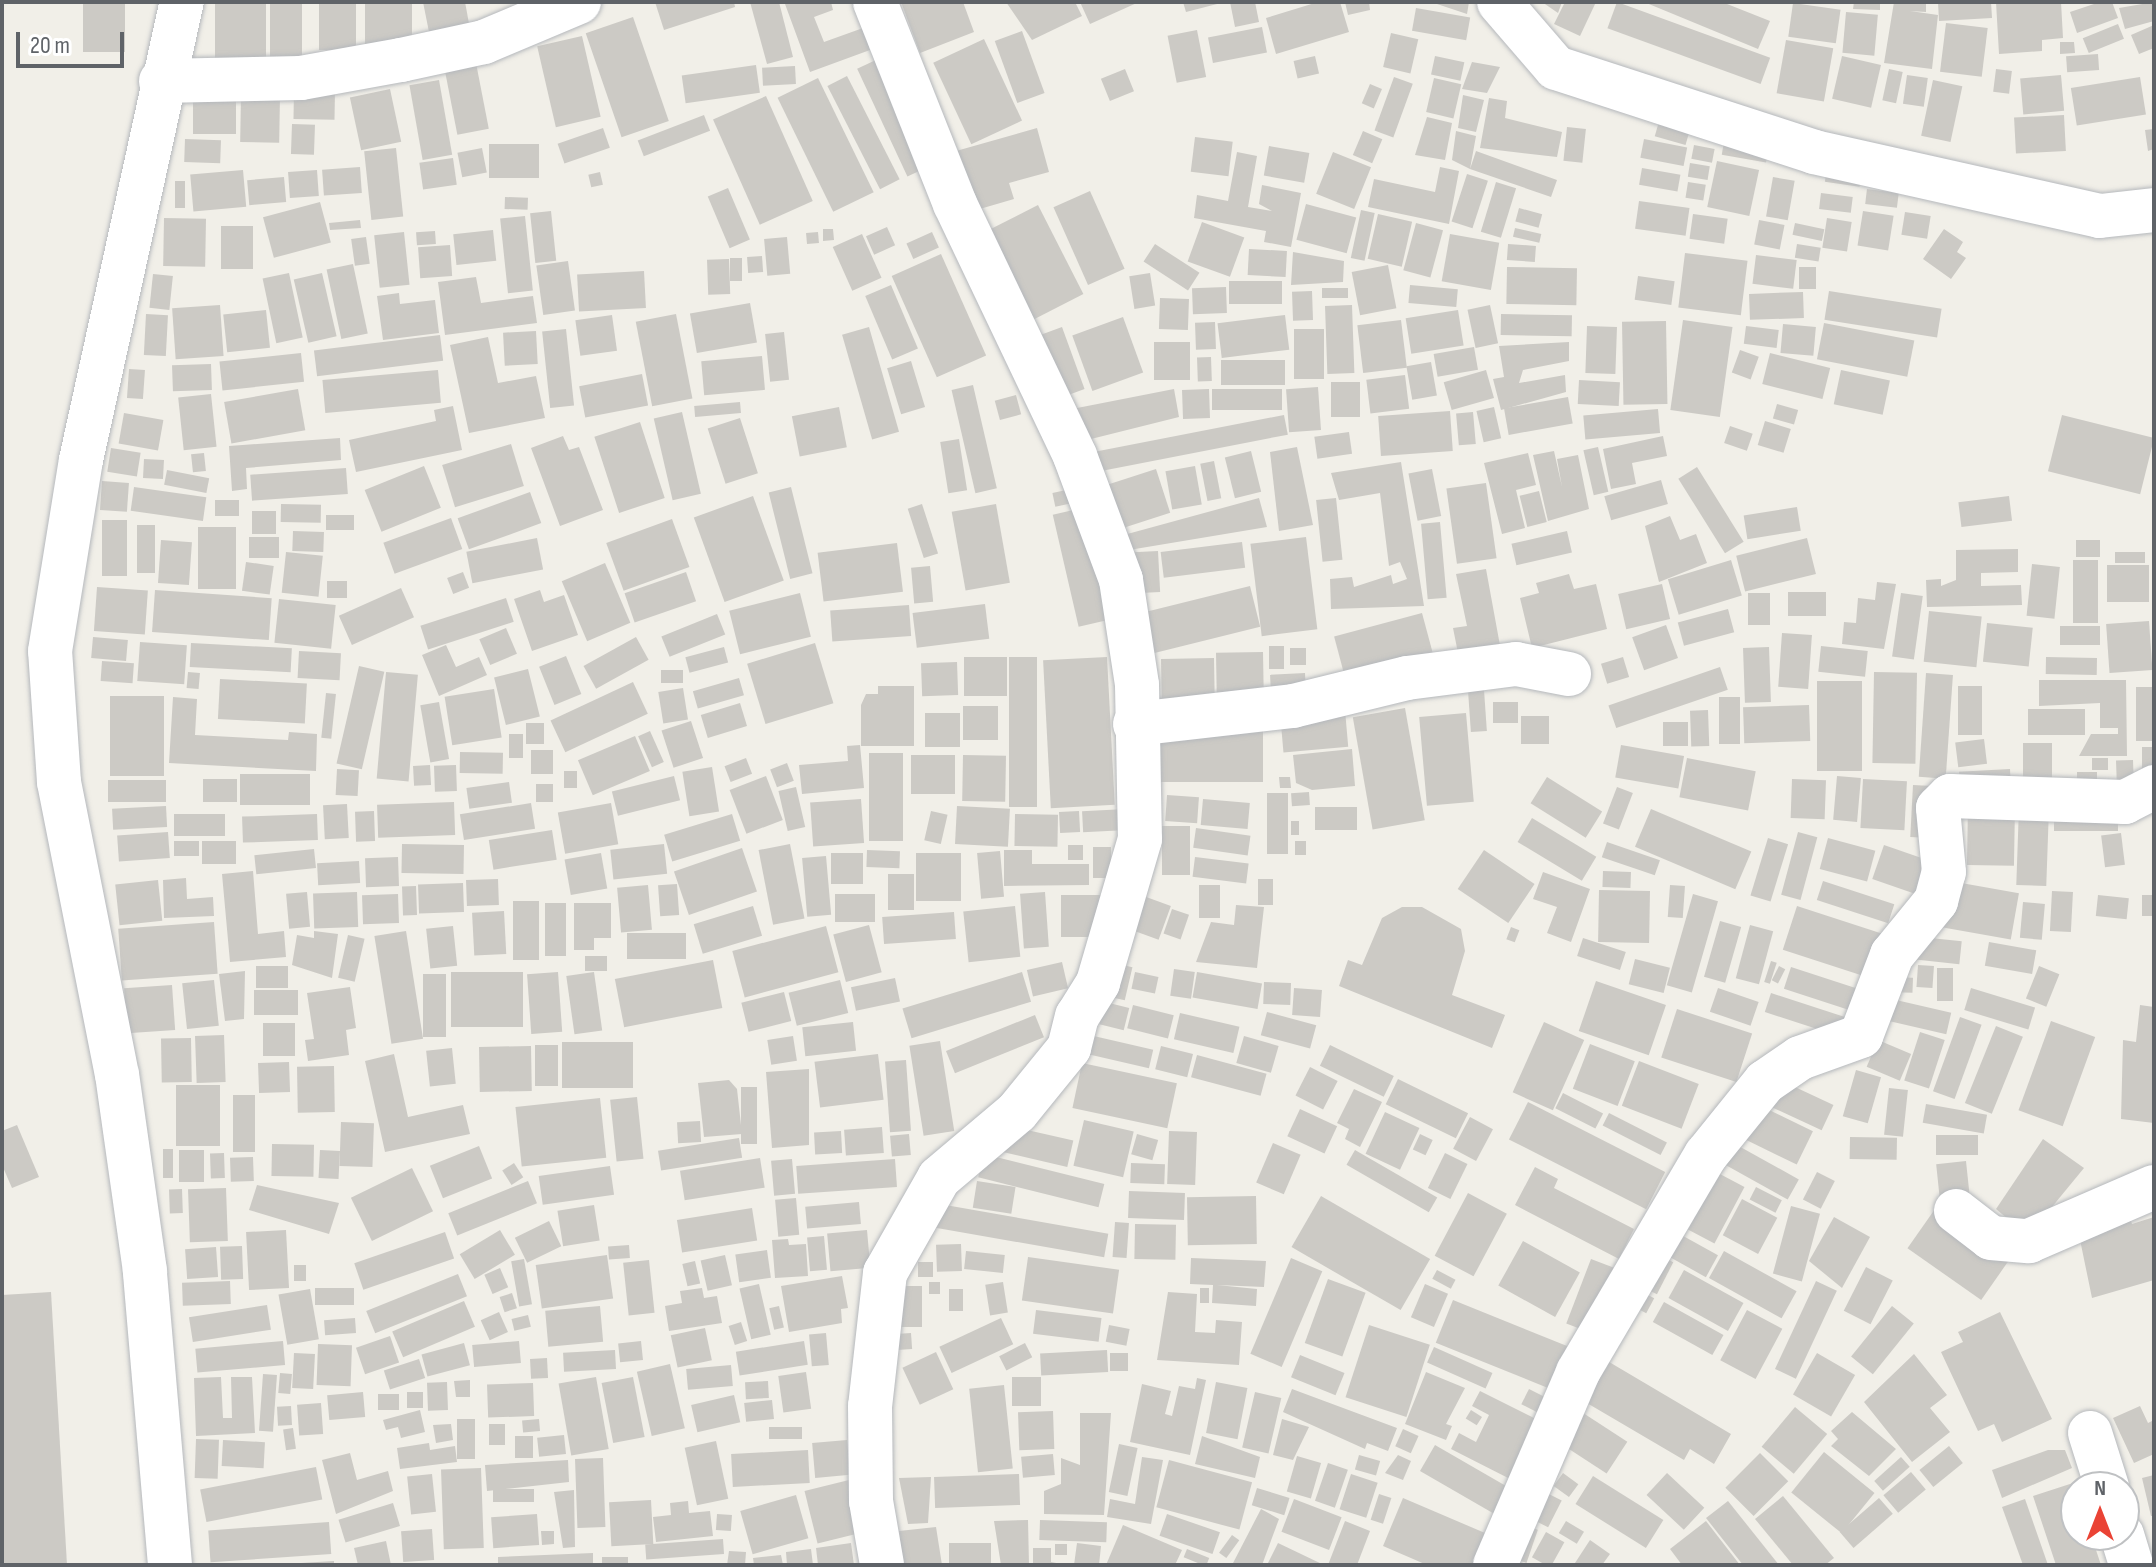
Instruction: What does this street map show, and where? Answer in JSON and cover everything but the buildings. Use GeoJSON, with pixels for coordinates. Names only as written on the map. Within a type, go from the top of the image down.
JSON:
{"type":"FeatureCollection","features":[{"type":"Feature","properties":{"kind":"street"},"geometry":{"type":"LineString","coordinates":[[170,1565],[145,1271],[117,1075],[59,782],[50,651],[81,460],[161,81],[182,2]]}},
{"type":"Feature","properties":{"kind":"street"},"geometry":{"type":"LineString","coordinates":[[161,81],[301,78],[401,60],[484,42],[579,2]]}},
{"type":"Feature","properties":{"kind":"street"},"geometry":{"type":"LineString","coordinates":[[875,2],[955,204],[1075,456],[1121,580],[1135,724],[1140,839],[1112,941],[1069,1048],[1017,1112],[939,1178],[885,1273],[870,1406],[871,1501],[882,1565]]}},
{"type":"Feature","properties":{"kind":"street"},"geometry":{"type":"LineString","coordinates":[[1499,2],[1556,68],[1814,152],[2100,216],[2154,210]]}},
{"type":"Feature","properties":{"kind":"street"},"geometry":{"type":"LineString","coordinates":[[1135,724],[1293,706],[1407,678],[1516,664],[1569,674]]}},
{"type":"Feature","properties":{"kind":"street"},"geometry":{"type":"LineString","coordinates":[[1495,1565],[1578,1372],[1706,1155],[1765,1082],[1800,1058],[1861,1036],[1892,955],[1936,901],[1944,872],[1938,808],[1950,796],[2125,802],[2154,787]]}},
{"type":"Feature","properties":{"kind":"street"},"geometry":{"type":"LineString","coordinates":[[1956,1211],[1991,1238],[2029,1241],[2154,1187]]}},
{"type":"Feature","properties":{"kind":"street"},"geometry":{"type":"LineString","coordinates":[[2090,1433],[2102,1471]]}}]}
